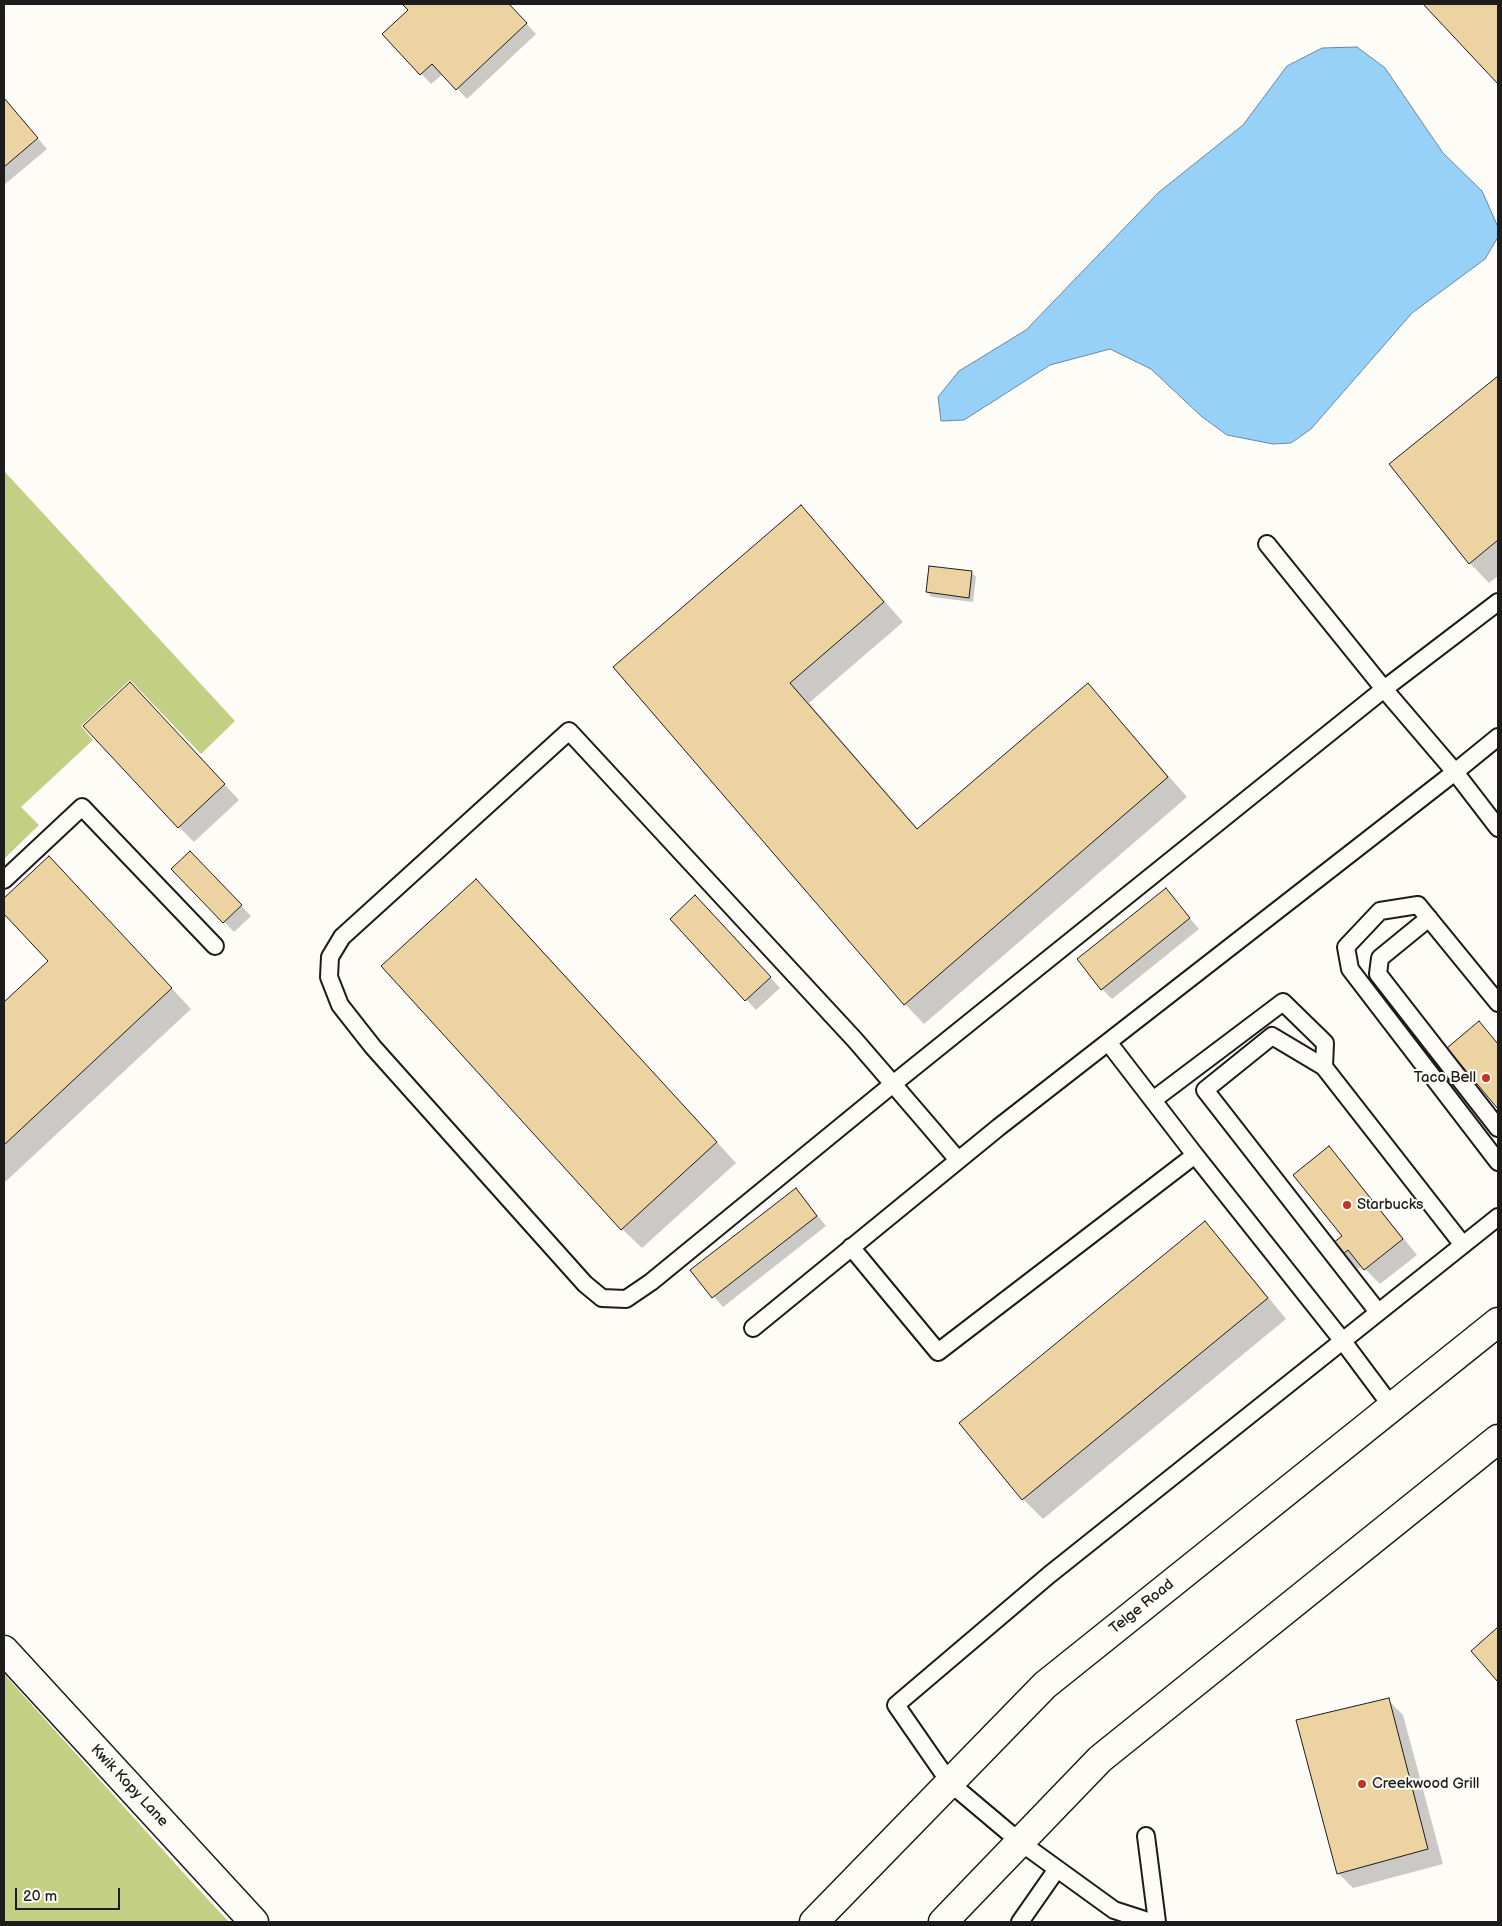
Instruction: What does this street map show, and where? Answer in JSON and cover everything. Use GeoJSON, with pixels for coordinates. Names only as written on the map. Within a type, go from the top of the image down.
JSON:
{"type":"FeatureCollection","features":[{"type":"Feature","properties":{"kind":"main road","name":"Telge Road"},"geometry":{"type":"LineString","coordinates":[[814,1922],[1045,1685],[1498,1322]]}},
{"type":"Feature","properties":{"kind":"main road"},"geometry":{"type":"LineString","coordinates":[[944,1922],[1100,1759],[1498,1439]]}},
{"type":"Feature","properties":{"kind":"main road","name":"Kwik Kopy Lane"},"geometry":{"type":"LineString","coordinates":[[4,1650],[254,1922]]}},
{"type":"Feature","properties":{"kind":"lane"},"geometry":{"type":"LineString","coordinates":[[1267,544],[1384,689],[1455,772],[1498,828]]}},
{"type":"Feature","properties":{"kind":"lane"},"geometry":{"type":"LineString","coordinates":[[958,1160],[893,1084],[855,1040],[568,731],[342,937],[330,957],[329,977],[340,1005],[373,1047],[585,1284],[602,1298],[626,1299],[651,1282],[893,1084],[1384,689],[1498,602]]}},
{"type":"Feature","properties":{"kind":"lane"},"geometry":{"type":"LineString","coordinates":[[753,1328],[958,1160],[1498,737]]}},
{"type":"Feature","properties":{"kind":"lane"},"geometry":{"type":"LineString","coordinates":[[4,880],[82,807],[215,946]]}},
{"type":"Feature","properties":{"kind":"lane"},"geometry":{"type":"LineString","coordinates":[[1498,1003],[1418,905],[1380,911],[1346,947],[1350,969],[1498,1162]]}},
{"type":"Feature","properties":{"kind":"lane"},"geometry":{"type":"LineString","coordinates":[[1429,918],[1380,958],[1378,974],[1498,1128]]}},
{"type":"Feature","properties":{"kind":"lane"},"geometry":{"type":"LineString","coordinates":[[1153,1100],[1283,1002],[1325,1044],[1324,1067]]}},
{"type":"Feature","properties":{"kind":"lane"},"geometry":{"type":"LineString","coordinates":[[1378,1312],[1204,1090],[1272,1036],[1324,1067],[1463,1245]]}},
{"type":"Feature","properties":{"kind":"lane"},"geometry":{"type":"LineString","coordinates":[[1108,1042],[1342,1340],[1392,1407]]}},
{"type":"Feature","properties":{"kind":"lane"},"geometry":{"type":"LineString","coordinates":[[851,1247],[938,1352],[1195,1155]]}},
{"type":"Feature","properties":{"kind":"lane"},"geometry":{"type":"LineString","coordinates":[[1152,1922],[1114,1910],[1020,1842],[950,1783],[896,1705],[1049,1575],[1498,1217]]}},
{"type":"Feature","properties":{"kind":"lane"},"geometry":{"type":"LineString","coordinates":[[1146,1836],[1157,1922]]}},
{"type":"Feature","properties":{"kind":"lane"},"geometry":{"type":"LineString","coordinates":[[1020,1922],[1057,1869]]}},
{"type":"Feature","properties":{"kind":"green space"},"geometry":{"type":"Polygon","coordinates":[[[4,471],[235,721],[201,754],[130,680],[81,726],[93,740],[21,807],[39,825],[4,859],[4,471]]]}},
{"type":"Feature","properties":{"kind":"green space"},"geometry":{"type":"Polygon","coordinates":[[[4,1674],[190,1880],[229,1922],[4,1922],[4,1674]]]}},
{"type":"Feature","properties":{"kind":"water"},"geometry":{"type":"Polygon","coordinates":[[[1357,47],[1385,68],[1443,153],[1482,191],[1498,227],[1498,237],[1485,259],[1412,313],[1311,429],[1291,443],[1273,444],[1227,435],[1201,416],[1151,369],[1110,349],[1050,365],[964,420],[941,421],[938,397],[959,371],[1026,330],[1159,192],[1243,125],[1287,66],[1322,48],[1357,47]]]}},
{"type":"Feature","properties":{"kind":"building"},"geometry":{"type":"Polygon","coordinates":[[[402,4],[509,4],[527,23],[456,90],[432,64],[420,75],[382,34],[408,10],[402,4]]]}},
{"type":"Feature","properties":{"kind":"building"},"geometry":{"type":"Polygon","coordinates":[[[1423,4],[1498,4],[1498,84],[1423,4]]]}},
{"type":"Feature","properties":{"kind":"building"},"geometry":{"type":"Polygon","coordinates":[[[4,98],[38,138],[4,167],[4,98]]]}},
{"type":"Feature","properties":{"kind":"building"},"geometry":{"type":"Polygon","coordinates":[[[1498,376],[1498,540],[1469,564],[1389,464],[1498,376]]]}},
{"type":"Feature","properties":{"kind":"building"},"geometry":{"type":"Polygon","coordinates":[[[801,505],[884,602],[790,683],[917,829],[1088,683],[1168,777],[904,1005],[613,667],[801,505]]]}},
{"type":"Feature","properties":{"kind":"building"},"geometry":{"type":"Polygon","coordinates":[[[929,566],[972,571],[969,598],[926,592],[929,566]]]}},
{"type":"Feature","properties":{"kind":"building"},"geometry":{"type":"Polygon","coordinates":[[[130,682],[225,784],[178,828],[83,726],[130,682]]]}},
{"type":"Feature","properties":{"kind":"building"},"geometry":{"type":"Polygon","coordinates":[[[190,851],[242,905],[223,923],[171,869],[190,851]]]}},
{"type":"Feature","properties":{"kind":"building"},"geometry":{"type":"Polygon","coordinates":[[[49,856],[172,988],[4,1145],[4,1002],[48,961],[4,914],[4,898],[49,856]]]}},
{"type":"Feature","properties":{"kind":"building"},"geometry":{"type":"Polygon","coordinates":[[[476,879],[717,1142],[621,1230],[381,966],[476,879]]]}},
{"type":"Feature","properties":{"kind":"building"},"geometry":{"type":"Polygon","coordinates":[[[1166,888],[1190,918],[1101,990],[1077,959],[1166,888]]]}},
{"type":"Feature","properties":{"kind":"building"},"geometry":{"type":"Polygon","coordinates":[[[695,895],[771,977],[745,1001],[670,919],[695,895]]]}},
{"type":"Feature","properties":{"kind":"building","name":"Taco Bell"},"geometry":{"type":"Polygon","coordinates":[[[1479,1021],[1498,1044],[1498,1109],[1447,1048],[1479,1021]]]}},
{"type":"Feature","properties":{"kind":"building","name":"Starbucks"},"geometry":{"type":"Polygon","coordinates":[[[1329,1146],[1403,1239],[1364,1270],[1348,1250],[1342,1255],[1333,1243],[1342,1236],[1293,1175],[1329,1146]]]}},
{"type":"Feature","properties":{"kind":"building"},"geometry":{"type":"Polygon","coordinates":[[[796,1188],[817,1216],[712,1298],[690,1270],[796,1188]]]}},
{"type":"Feature","properties":{"kind":"building"},"geometry":{"type":"Polygon","coordinates":[[[1205,1221],[1268,1298],[1022,1500],[959,1423],[1205,1221]]]}},
{"type":"Feature","properties":{"kind":"building"},"geometry":{"type":"Polygon","coordinates":[[[1498,1627],[1498,1682],[1471,1651],[1498,1627]]]}},
{"type":"Feature","properties":{"kind":"building","name":"Creekwood Grill"},"geometry":{"type":"Polygon","coordinates":[[[1389,1698],[1428,1849],[1337,1874],[1296,1720],[1389,1698]]]}},
{"type":"Feature","properties":{"kind":"place","name":"Taco Bell"},"geometry":{"type":"Point","coordinates":[1486,1078]}},
{"type":"Feature","properties":{"kind":"place","name":"Starbucks"},"geometry":{"type":"Point","coordinates":[1347,1205]}},
{"type":"Feature","properties":{"kind":"place","name":"Creekwood Grill"},"geometry":{"type":"Point","coordinates":[1362,1784]}}]}
